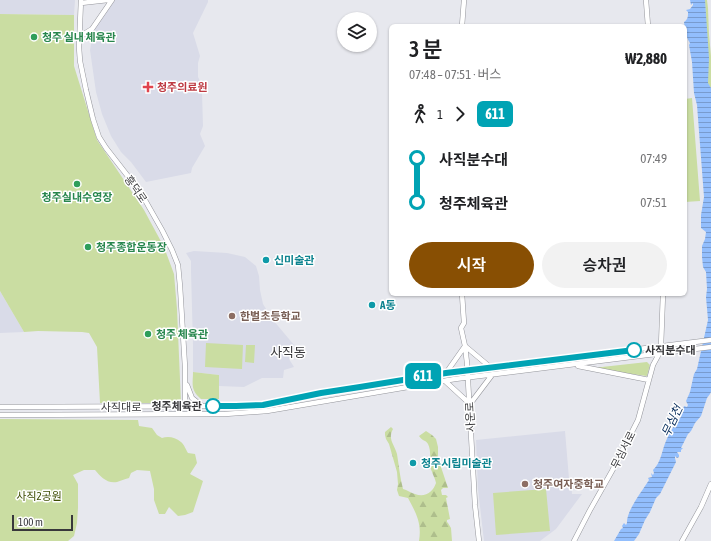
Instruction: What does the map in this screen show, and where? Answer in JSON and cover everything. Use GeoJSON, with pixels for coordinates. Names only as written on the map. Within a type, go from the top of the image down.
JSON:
{"type":"FeatureCollection","features":[{"type":"Feature","properties":{"kind":"main road"},"geometry":{"type":"LineString","coordinates":[[81,1],[108,0]]}},
{"type":"Feature","properties":{"kind":"main road"},"geometry":{"type":"LineString","coordinates":[[80,37],[92,29],[112,0]]}},
{"type":"Feature","properties":{"kind":"main road"},"geometry":{"type":"LineString","coordinates":[[462,24],[464,0]]}},
{"type":"Feature","properties":{"kind":"main road"},"geometry":{"type":"LineString","coordinates":[[646,0],[648,24]]}},
{"type":"Feature","properties":{"kind":"main road","name":"흥덕로"},"geometry":{"type":"LineString","coordinates":[[81,1],[80,60],[83,80],[98,137],[141,193],[162,230],[176,260],[180,286],[185,406]]}},
{"type":"Feature","properties":{"kind":"main road","name":"사운로"},"geometry":{"type":"LineString","coordinates":[[462,296],[464,323],[461,328],[468,370],[475,505],[479,541]]}},
{"type":"Feature","properties":{"kind":"main road"},"geometry":{"type":"LineString","coordinates":[[661,346],[663,296]]}},
{"type":"Feature","properties":{"kind":"main road","name":"사직대로"},"geometry":{"type":"LineString","coordinates":[[0,407],[263,405],[321,393],[446,373],[711,340]]}},
{"type":"Feature","properties":{"kind":"main road"},"geometry":{"type":"LineString","coordinates":[[446,373],[465,346],[490,367]]}},
{"type":"Feature","properties":{"kind":"main road","name":"사직대로"},"geometry":{"type":"LineString","coordinates":[[0,415],[225,414],[267,411],[444,381],[711,347]]}},
{"type":"Feature","properties":{"kind":"main road","name":"무심서로"},"geometry":{"type":"LineString","coordinates":[[574,541],[638,420],[653,365],[659,354]]}},
{"type":"Feature","properties":{"kind":"main road"},"geometry":{"type":"LineString","coordinates":[[572,365],[649,380]]}},
{"type":"Feature","properties":{"kind":"main road"},"geometry":{"type":"LineString","coordinates":[[444,381],[470,404],[492,375]]}},
{"type":"Feature","properties":{"kind":"main road"},"geometry":{"type":"LineString","coordinates":[[185,382],[192,398],[202,406]]}},
{"type":"Feature","properties":{"kind":"main road"},"geometry":{"type":"LineString","coordinates":[[682,541],[711,484]]}},
{"type":"Feature","properties":{"kind":"shaded area"},"geometry":{"type":"Polygon","coordinates":[[[0,0],[75,0],[74,15],[0,14],[0,0]]]}},
{"type":"Feature","properties":{"kind":"shaded area","name":"청주의료원"},"geometry":{"type":"Polygon","coordinates":[[[115,0],[208,0],[193,33],[200,56],[198,63],[198,77],[201,83],[203,126],[200,134],[205,146],[192,168],[191,173],[146,182],[131,162],[121,152],[111,136],[102,114],[96,92],[90,50],[96,25],[115,0]]]}},
{"type":"Feature","properties":{"kind":"shaded area","name":"한벌초등학교"},"geometry":{"type":"Polygon","coordinates":[[[194,251],[227,253],[245,257],[256,266],[263,304],[273,320],[294,345],[295,352],[289,359],[294,367],[284,370],[283,378],[262,378],[244,387],[219,386],[219,375],[193,372],[191,261],[186,253],[194,251]]]}},
{"type":"Feature","properties":{"kind":"shaded area"},"geometry":{"type":"Polygon","coordinates":[[[0,291],[24,332],[0,333],[0,291]]]}},
{"type":"Feature","properties":{"kind":"shaded area","name":"청주여자중학교"},"geometry":{"type":"Polygon","coordinates":[[[565,431],[569,479],[571,479],[572,494],[582,494],[556,529],[540,541],[484,541],[478,489],[476,440],[565,431]]]}},
{"type":"Feature","properties":{"kind":"green space"},"geometry":{"type":"Polygon","coordinates":[[[705,0],[707,0],[708,8],[711,88],[708,84],[705,0]]]}},
{"type":"Feature","properties":{"kind":"green space","name":"청주종합운동장"},"geometry":{"type":"Polygon","coordinates":[[[0,14],[74,15],[74,66],[97,140],[144,210],[164,247],[174,274],[181,403],[100,403],[97,347],[89,333],[38,331],[24,332],[0,291],[0,14]]]}},
{"type":"Feature","properties":{"kind":"green space"},"geometry":{"type":"Polygon","coordinates":[[[692,98],[700,201],[687,202],[687,99],[692,98]]]}},
{"type":"Feature","properties":{"kind":"green space"},"geometry":{"type":"Polygon","coordinates":[[[206,343],[243,345],[242,369],[205,367],[206,343]]]}},
{"type":"Feature","properties":{"kind":"green space"},"geometry":{"type":"Polygon","coordinates":[[[246,345],[255,345],[254,363],[245,362],[246,345]]]}},
{"type":"Feature","properties":{"kind":"green space"},"geometry":{"type":"Polygon","coordinates":[[[647,362],[650,365],[647,376],[593,368],[647,362]]]}},
{"type":"Feature","properties":{"kind":"green space"},"geometry":{"type":"Polygon","coordinates":[[[193,372],[219,375],[219,399],[201,399],[197,396],[193,387],[193,372]]]}},
{"type":"Feature","properties":{"kind":"green space","name":"사직2공원"},"geometry":{"type":"Polygon","coordinates":[[[0,419],[138,420],[139,426],[152,428],[157,435],[162,438],[169,437],[176,439],[182,443],[188,453],[195,454],[197,463],[190,474],[203,481],[193,512],[178,516],[169,507],[165,514],[159,514],[154,500],[154,489],[150,471],[137,470],[131,473],[129,478],[117,482],[110,482],[99,475],[95,470],[84,470],[73,475],[78,484],[77,523],[74,536],[68,541],[0,541],[0,419]]]}},
{"type":"Feature","properties":{"kind":"green space"},"geometry":{"type":"Polygon","coordinates":[[[391,427],[393,429],[391,440],[397,454],[403,489],[414,494],[425,495],[433,489],[436,483],[430,466],[429,446],[419,436],[426,431],[436,439],[438,458],[448,488],[443,488],[441,490],[442,495],[446,495],[448,497],[446,498],[450,519],[447,520],[447,522],[451,528],[452,541],[419,541],[420,529],[416,513],[408,498],[399,496],[397,490],[397,472],[385,435],[385,432],[391,427]]]}},
{"type":"Feature","properties":{"kind":"green space"},"geometry":{"type":"Polygon","coordinates":[[[546,489],[550,531],[496,535],[493,493],[546,489]]]}},
{"type":"Feature","properties":{"kind":"water"},"geometry":{"type":"Polygon","coordinates":[[[690,0],[705,0],[709,58],[708,83],[711,88],[711,392],[707,398],[701,416],[688,434],[681,448],[683,448],[681,452],[677,452],[679,457],[677,458],[675,456],[676,462],[660,494],[656,498],[639,534],[634,541],[614,541],[623,528],[622,526],[624,523],[626,525],[629,513],[649,480],[648,478],[652,477],[651,473],[653,475],[653,470],[660,460],[667,438],[677,420],[679,420],[681,416],[679,414],[680,412],[682,412],[684,406],[687,407],[688,405],[686,401],[690,392],[694,374],[697,369],[708,320],[706,272],[703,267],[702,257],[702,246],[706,232],[701,228],[701,215],[704,197],[697,105],[694,93],[690,43],[687,36],[687,24],[684,24],[684,22],[688,17],[688,12],[686,10],[690,9],[693,3],[691,5],[690,0]]]}},
{"type":"Feature","properties":{"kind":"bus line","name":"611"},"geometry":{"type":"LineString","coordinates":[[213,406],[263,405],[321,393],[446,373],[634,350]]}},
{"type":"Feature","properties":{"kind":"place","name":"청주 실내 체육관"},"geometry":{"type":"Point","coordinates":[34,37]}},
{"type":"Feature","properties":{"kind":"place","name":"청주의료원"},"geometry":{"type":"Point","coordinates":[148,87]}},
{"type":"Feature","properties":{"kind":"place","name":"청주실내수영장"},"geometry":{"type":"Point","coordinates":[77,184]}},
{"type":"Feature","properties":{"kind":"place","name":"청주종합운동장"},"geometry":{"type":"Point","coordinates":[88,247]}},
{"type":"Feature","properties":{"kind":"place","name":"신미술관"},"geometry":{"type":"Point","coordinates":[266,260]}},
{"type":"Feature","properties":{"kind":"place","name":"A동"},"geometry":{"type":"Point","coordinates":[372,305]}},
{"type":"Feature","properties":{"kind":"place","name":"한벌초등학교"},"geometry":{"type":"Point","coordinates":[232,316]}},
{"type":"Feature","properties":{"kind":"place","name":"청주 체육관"},"geometry":{"type":"Point","coordinates":[148,334]}},
{"type":"Feature","properties":{"kind":"place","name":"사직분수대"},"geometry":{"type":"Point","coordinates":[634,350]}},
{"type":"Feature","properties":{"kind":"place","name":"청주체육관"},"geometry":{"type":"Point","coordinates":[213,406]}},
{"type":"Feature","properties":{"kind":"place","name":"청주시립미술관"},"geometry":{"type":"Point","coordinates":[413,463]}},
{"type":"Feature","properties":{"kind":"place","name":"청주여자중학교"},"geometry":{"type":"Point","coordinates":[525,484]}},
{"type":"Feature","properties":{"kind":"district","name":"사직동"},"geometry":{"type":"Point","coordinates":[288,352]}},
{"type":"Feature","properties":{"kind":"water label","name":"무심천"},"geometry":{"type":"Point","coordinates":[672,421]}}]}
